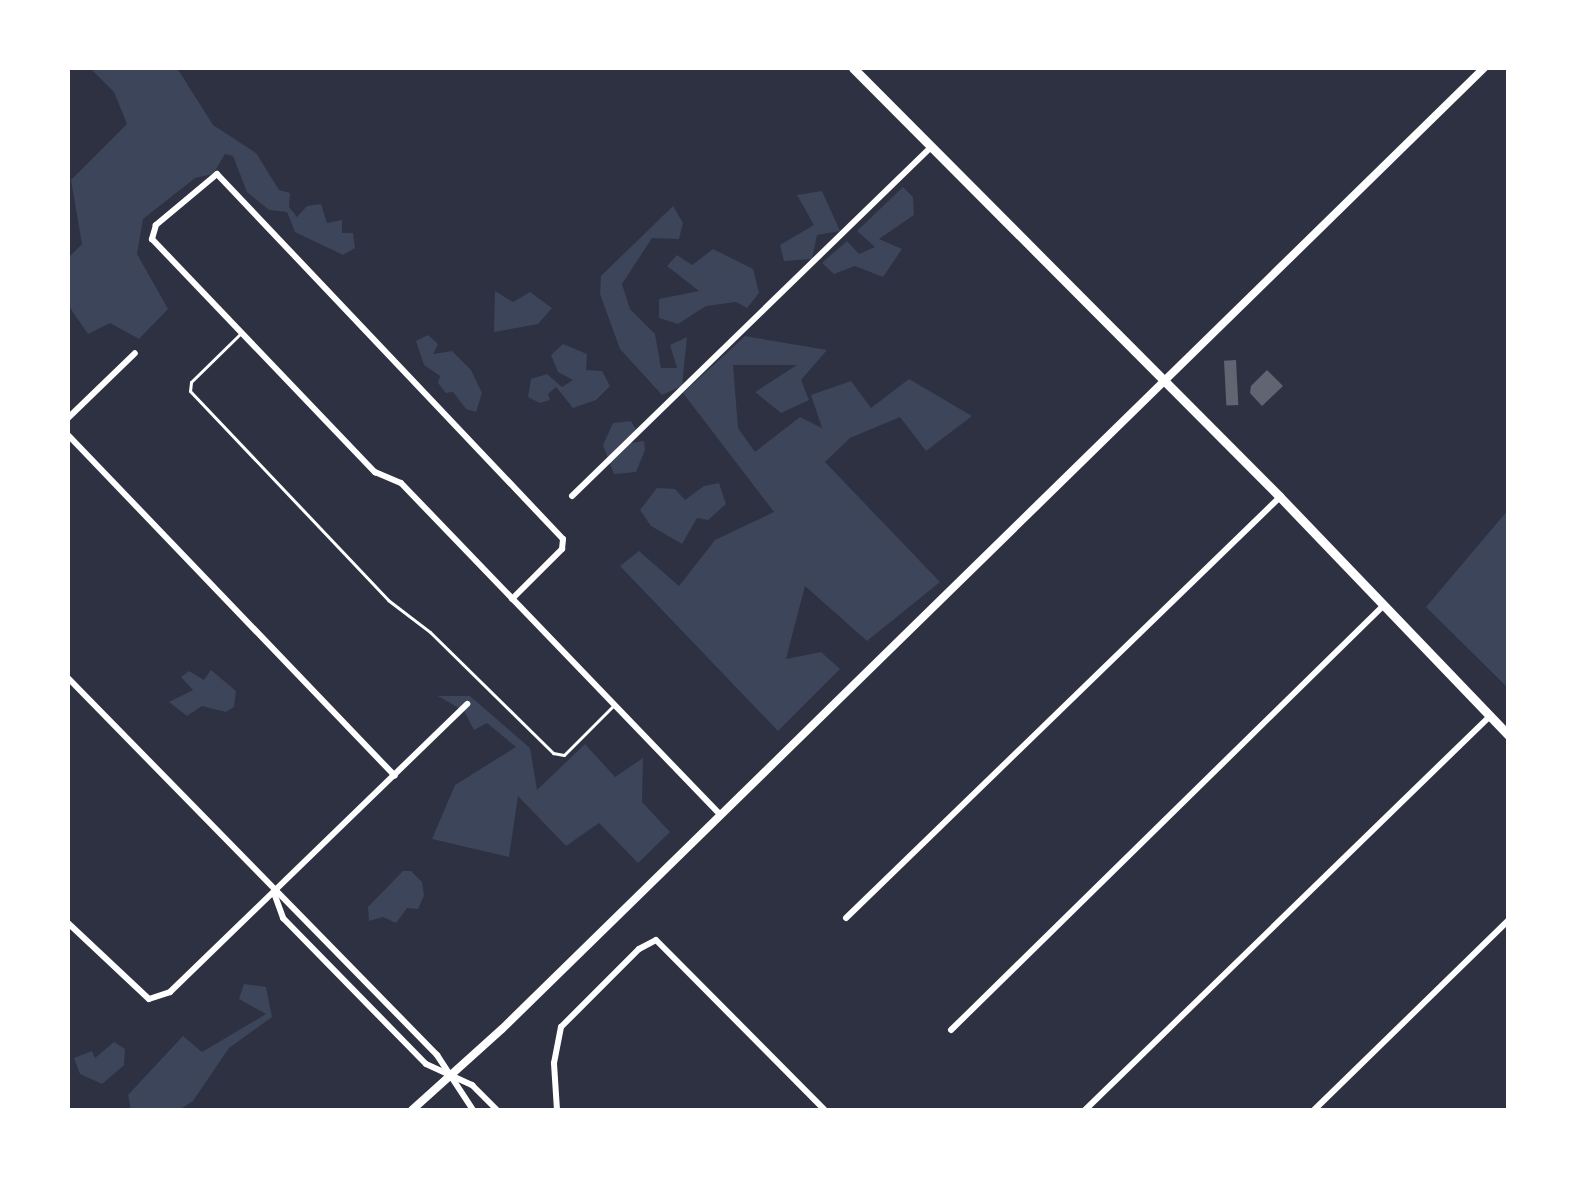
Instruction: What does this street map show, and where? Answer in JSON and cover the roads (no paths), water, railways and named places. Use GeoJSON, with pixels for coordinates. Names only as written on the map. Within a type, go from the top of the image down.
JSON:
{"type":"FeatureCollection","features":[{"type":"Feature","properties":{"kind":"main road"},"geometry":{"type":"LineString","coordinates":[[853,68],[1280,497],[1508,735]]}},
{"type":"Feature","properties":{"kind":"main road"},"geometry":{"type":"LineString","coordinates":[[412,1110],[720,814],[1162,378],[1484,68]]}},
{"type":"Feature","properties":{"kind":"street"},"geometry":{"type":"LineString","coordinates":[[572,496],[931,147]]}},
{"type":"Feature","properties":{"kind":"street"},"geometry":{"type":"LineString","coordinates":[[512,599],[562,549],[563,539],[217,174],[156,225],[152,239],[375,472],[401,483],[512,599],[614,705],[720,814]]}},
{"type":"Feature","properties":{"kind":"street"},"geometry":{"type":"LineString","coordinates":[[68,418],[135,353]]}},
{"type":"Feature","properties":{"kind":"street"},"geometry":{"type":"LineString","coordinates":[[68,435],[395,776]]}},
{"type":"Feature","properties":{"kind":"street"},"geometry":{"type":"LineString","coordinates":[[846,918],[1280,497]]}},
{"type":"Feature","properties":{"kind":"street"},"geometry":{"type":"LineString","coordinates":[[951,1030],[1384,605]]}},
{"type":"Feature","properties":{"kind":"street"},"geometry":{"type":"LineString","coordinates":[[68,678],[274,893],[293,906],[437,1055],[473,1110]]}},
{"type":"Feature","properties":{"kind":"street"},"geometry":{"type":"LineString","coordinates":[[68,923],[149,999],[170,992],[467,704]]}},
{"type":"Feature","properties":{"kind":"street"},"geometry":{"type":"LineString","coordinates":[[1085,1110],[1490,716]]}},
{"type":"Feature","properties":{"kind":"street"},"geometry":{"type":"LineString","coordinates":[[274,893],[283,918],[426,1064],[472,1085],[497,1110]]}},
{"type":"Feature","properties":{"kind":"street"},"geometry":{"type":"LineString","coordinates":[[1314,1110],[1508,921]]}},
{"type":"Feature","properties":{"kind":"street"},"geometry":{"type":"LineString","coordinates":[[557,1110],[554,1063],[561,1027],[639,949],[656,940],[825,1110]]}},
{"type":"Feature","properties":{"kind":"lane"},"geometry":{"type":"LineString","coordinates":[[241,333],[191,382],[190,391],[397,609],[430,632],[553,753],[564,755],[614,705]]}}]}
